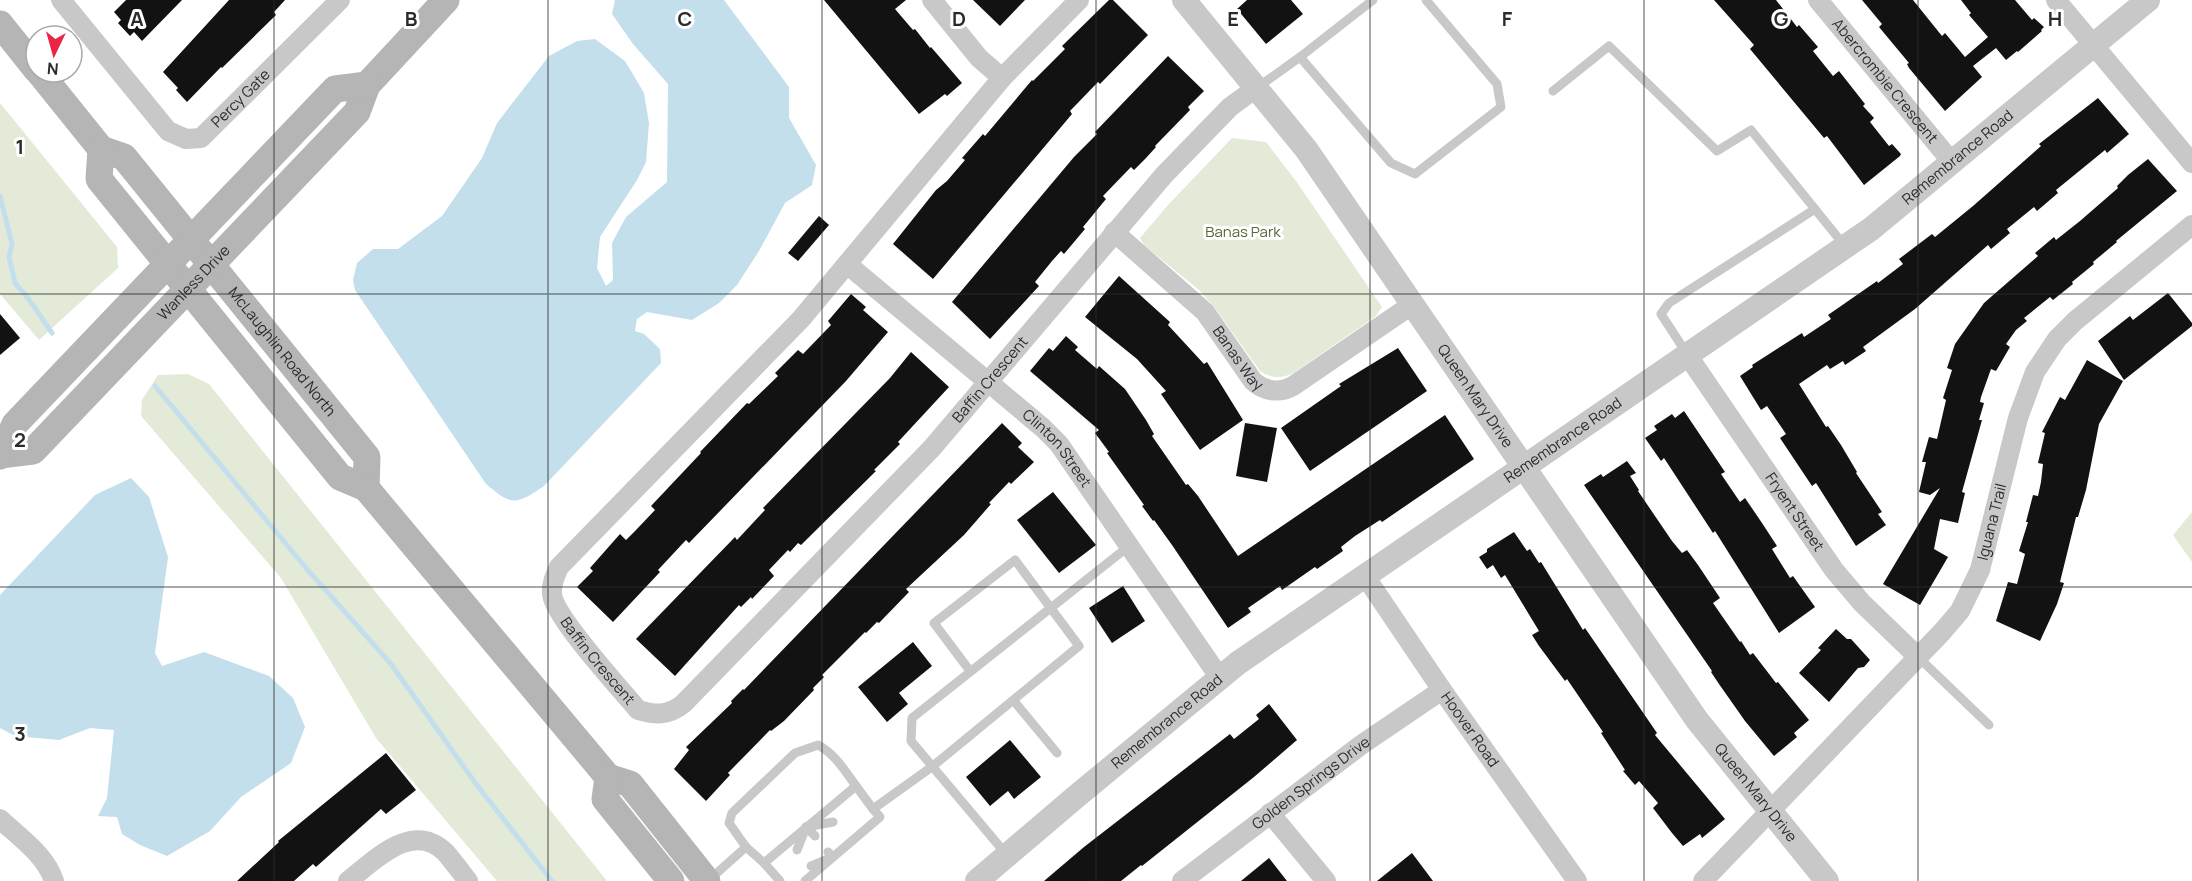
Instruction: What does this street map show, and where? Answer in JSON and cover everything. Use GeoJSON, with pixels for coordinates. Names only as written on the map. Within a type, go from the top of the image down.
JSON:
{"type":"FeatureCollection","features":[{"type":"Feature","properties":{"kind":"main road","name":"Wanless Drive"},"geometry":{"type":"LineString","coordinates":[[0,455],[33,452],[357,112],[367,85],[446,0]]}},
{"type":"Feature","properties":{"kind":"main road","name":"McLaughlin Road North"},"geometry":{"type":"LineString","coordinates":[[0,24],[24,54]]}},
{"type":"Feature","properties":{"kind":"main road","name":"McLaughlin Road North"},"geometry":{"type":"LineString","coordinates":[[48,84],[101,149],[124,158],[367,457],[366,488]]}},
{"type":"Feature","properties":{"kind":"main road","name":"Wanless Drive"},"geometry":{"type":"LineString","coordinates":[[0,455],[15,424],[190,238],[335,89],[367,85]]}},
{"type":"Feature","properties":{"kind":"main road"},"geometry":{"type":"LineString","coordinates":[[101,149],[99,179],[340,477],[366,488],[608,777],[630,784],[707,881]]}},
{"type":"Feature","properties":{"kind":"main road"},"geometry":{"type":"LineString","coordinates":[[608,777],[605,799],[670,881]]}},
{"type":"Feature","properties":{"kind":"street","name":"Percy Gate"},"geometry":{"type":"LineString","coordinates":[[68,3],[168,131],[186,139],[201,138],[340,0]]}},
{"type":"Feature","properties":{"kind":"street"},"geometry":{"type":"LineString","coordinates":[[932,0],[979,58],[1002,78]]}},
{"type":"Feature","properties":{"kind":"street","name":"Baffin Crescent"},"geometry":{"type":"LineString","coordinates":[[1079,0],[1002,78],[801,319],[568,559],[555,576],[552,595],[559,615],[638,710],[651,714],[665,714],[676,710],[683,704],[932,448],[1164,175],[1230,107],[1256,88]]}},
{"type":"Feature","properties":{"kind":"street","name":"Queen Mary Drive"},"geometry":{"type":"LineString","coordinates":[[1184,0],[1306,149],[1697,720],[1827,881]]}},
{"type":"Feature","properties":{"kind":"street","name":"Abercrombie Crescent"},"geometry":{"type":"LineString","coordinates":[[1818,0],[1951,161]]}},
{"type":"Feature","properties":{"kind":"street"},"geometry":{"type":"LineString","coordinates":[[2056,0],[2192,163]]}},
{"type":"Feature","properties":{"kind":"street","name":"Remembrance Road"},"geometry":{"type":"LineString","coordinates":[[977,881],[1238,663],[1871,229],[2148,0]]}},
{"type":"Feature","properties":{"kind":"street","name":"Iguana Trail"},"geometry":{"type":"LineString","coordinates":[[1770,812],[1960,611],[1976,580],[1987,545],[2026,393],[2044,358],[2057,339],[2075,321],[2192,225]]}},
{"type":"Feature","properties":{"kind":"street","name":"Banas Way"},"geometry":{"type":"LineString","coordinates":[[1114,232],[1204,312],[1253,381],[1273,391],[1293,386],[1413,304]]}},
{"type":"Feature","properties":{"kind":"street","name":"Clinton Street"},"geometry":{"type":"LineString","coordinates":[[847,264],[989,382],[1059,444],[1220,678]]}},
{"type":"Feature","properties":{"kind":"street","name":"Fryent Street"},"geometry":{"type":"LineString","coordinates":[[1688,356],[1834,570],[1862,603],[1917,656]]}},
{"type":"Feature","properties":{"kind":"street","name":"Hoover Road"},"geometry":{"type":"LineString","coordinates":[[1365,576],[1442,690],[1577,881]]}},
{"type":"Feature","properties":{"kind":"street","name":"Golden Springs Drive"},"geometry":{"type":"LineString","coordinates":[[1183,880],[1360,746],[1442,690]]}},
{"type":"Feature","properties":{"kind":"street"},"geometry":{"type":"LineString","coordinates":[[1703,881],[1770,812]]}},
{"type":"Feature","properties":{"kind":"street"},"geometry":{"type":"LineString","coordinates":[[1270,813],[1326,881]]}},
{"type":"Feature","properties":{"kind":"street"},"geometry":{"type":"LineString","coordinates":[[0,819],[44,861],[54,881]]}},
{"type":"Feature","properties":{"kind":"street"},"geometry":{"type":"LineString","coordinates":[[348,881],[392,846],[413,841],[426,842],[443,850],[468,881]]}},
{"type":"Feature","properties":{"kind":"lane"},"geometry":{"type":"LineString","coordinates":[[1256,88],[1373,0]]}},
{"type":"Feature","properties":{"kind":"lane"},"geometry":{"type":"LineString","coordinates":[[1300,57],[1391,163],[1415,174],[1501,107],[1497,84],[1426,0]]}},
{"type":"Feature","properties":{"kind":"lane"},"geometry":{"type":"LineString","coordinates":[[1553,91],[1609,46],[1717,152],[1751,130],[1845,247]]}},
{"type":"Feature","properties":{"kind":"lane"},"geometry":{"type":"LineString","coordinates":[[1688,356],[1661,314],[1669,303],[1815,209]]}},
{"type":"Feature","properties":{"kind":"lane"},"geometry":{"type":"LineString","coordinates":[[1008,855],[912,741],[912,717],[1129,546]]}},
{"type":"Feature","properties":{"kind":"lane"},"geometry":{"type":"LineString","coordinates":[[873,809],[933,766],[1079,646],[1015,560],[934,623],[970,671]]}},
{"type":"Feature","properties":{"kind":"lane"},"geometry":{"type":"LineString","coordinates":[[1917,656],[1989,725]]}},
{"type":"Feature","properties":{"kind":"lane"},"geometry":{"type":"LineString","coordinates":[[1014,701],[1056,753]]}},
{"type":"Feature","properties":{"kind":"lane"},"geometry":{"type":"LineString","coordinates":[[780,881],[746,847],[729,823],[732,813],[795,753],[818,745],[832,755],[880,817],[811,866]]}},
{"type":"Feature","properties":{"kind":"lane"},"geometry":{"type":"LineString","coordinates":[[764,863],[856,786]]}},
{"type":"Feature","properties":{"kind":"lane"},"geometry":{"type":"LineString","coordinates":[[806,827],[832,822]]}},
{"type":"Feature","properties":{"kind":"lane"},"geometry":{"type":"LineString","coordinates":[[806,827],[815,836]]}},
{"type":"Feature","properties":{"kind":"lane"},"geometry":{"type":"LineString","coordinates":[[797,850],[806,827]]}},
{"type":"Feature","properties":{"kind":"lane"},"geometry":{"type":"LineString","coordinates":[[805,881],[846,838]]}},
{"type":"Feature","properties":{"kind":"lane"},"geometry":{"type":"LineString","coordinates":[[707,881],[746,847]]}},
{"type":"Feature","properties":{"kind":"green space"},"geometry":{"type":"Polygon","coordinates":[[[0,103],[117,247],[118,268],[39,340],[0,294],[0,103]]]}},
{"type":"Feature","properties":{"kind":"green space","name":"Banas Park"},"geometry":{"type":"Polygon","coordinates":[[[1232,138],[1266,142],[1296,181],[1382,307],[1376,316],[1295,372],[1282,377],[1269,376],[1260,371],[1215,308],[1199,290],[1144,245],[1140,238],[1232,138]]]}},
{"type":"Feature","properties":{"kind":"green space"},"geometry":{"type":"Polygon","coordinates":[[[188,374],[209,384],[607,881],[497,881],[376,738],[281,578],[141,416],[142,400],[158,375],[188,374]]]}},
{"type":"Feature","properties":{"kind":"green space"},"geometry":{"type":"Polygon","coordinates":[[[2192,512],[2192,562],[2173,535],[2192,512]]]}},
{"type":"Feature","properties":{"kind":"water"},"geometry":{"type":"Polygon","coordinates":[[[615,0],[724,0],[789,87],[789,118],[816,165],[812,185],[785,203],[759,251],[737,285],[719,303],[692,320],[647,312],[637,319],[635,331],[644,334],[660,349],[661,363],[544,486],[520,500],[508,499],[486,484],[355,290],[353,280],[357,263],[373,249],[398,249],[442,216],[482,158],[497,123],[549,56],[577,41],[595,39],[625,61],[644,93],[649,123],[646,162],[600,237],[597,268],[606,286],[613,280],[612,243],[626,217],[667,182],[668,84],[633,44],[612,14],[615,0]]]}},
{"type":"Feature","properties":{"kind":"water"},"geometry":{"type":"Polygon","coordinates":[[[131,478],[149,497],[168,557],[155,653],[162,666],[204,652],[269,676],[293,698],[305,727],[291,763],[241,797],[210,831],[167,856],[140,845],[122,834],[117,817],[98,816],[107,798],[114,730],[90,728],[59,740],[15,736],[0,728],[0,595],[95,495],[131,478]]]}},
{"type":"Feature","properties":{"kind":"building"},"geometry":{"type":"Polygon","coordinates":[[[126,0],[182,0],[142,41],[134,32],[130,36],[118,23],[121,20],[114,12],[126,0]]]}},
{"type":"Feature","properties":{"kind":"building"},"geometry":{"type":"Polygon","coordinates":[[[229,0],[285,0],[274,12],[276,15],[187,102],[163,72],[229,0]]]}},
{"type":"Feature","properties":{"kind":"building"},"geometry":{"type":"Polygon","coordinates":[[[824,0],[906,0],[895,9],[962,83],[919,114],[824,0]]]}},
{"type":"Feature","properties":{"kind":"building"},"geometry":{"type":"Polygon","coordinates":[[[973,0],[1025,0],[1000,26],[973,0]]]}},
{"type":"Feature","properties":{"kind":"building"},"geometry":{"type":"Polygon","coordinates":[[[1109,0],[1113,0],[1148,35],[1070,111],[1072,114],[933,279],[893,244],[936,190],[965,160],[962,158],[983,134],[985,136],[1032,80],[1065,49],[1062,46],[1109,0]]]}},
{"type":"Feature","properties":{"kind":"building"},"geometry":{"type":"Polygon","coordinates":[[[1247,0],[1291,0],[1303,14],[1266,44],[1237,9],[1247,0]]]}},
{"type":"Feature","properties":{"kind":"building"},"geometry":{"type":"Polygon","coordinates":[[[1714,0],[1776,0],[1797,27],[1799,25],[1818,47],[1813,51],[1833,76],[1839,71],[1874,118],[1870,122],[1889,146],[1892,144],[1901,154],[1900,156],[1864,185],[1827,136],[1824,138],[1750,49],[1754,45],[1714,0]]]}},
{"type":"Feature","properties":{"kind":"building"},"geometry":{"type":"Polygon","coordinates":[[[1862,0],[1913,0],[1942,36],[1945,33],[1965,57],[1988,37],[1969,15],[1971,13],[1961,0],[2015,0],[2032,20],[2034,18],[2044,27],[2018,52],[2006,60],[1996,48],[1973,66],[1982,77],[1945,111],[1909,68],[1907,64],[1909,63],[1879,27],[1882,24],[1862,0]]]}},
{"type":"Feature","properties":{"kind":"building"},"geometry":{"type":"Polygon","coordinates":[[[1168,56],[1204,91],[1188,107],[1190,110],[1146,158],[1134,170],[1131,167],[1103,196],[1106,199],[1083,227],[1085,229],[1064,254],[1061,251],[1052,261],[1035,282],[1039,286],[990,339],[952,302],[1074,157],[1097,134],[1095,132],[1168,56]]]}},
{"type":"Feature","properties":{"kind":"building"},"geometry":{"type":"Polygon","coordinates":[[[2098,98],[2129,134],[2107,153],[2105,150],[2056,190],[2058,193],[2037,211],[2034,207],[2007,229],[2010,233],[1991,249],[1988,245],[1915,309],[1863,347],[1866,351],[1845,365],[1843,361],[1830,369],[1827,365],[1799,384],[1826,427],[1828,426],[1841,445],[1856,473],[1882,512],[1878,514],[1886,525],[1856,546],[1816,483],[1812,486],[1780,438],[1786,434],[1767,406],[1761,410],[1740,376],[1753,367],[1752,365],[1802,333],[1804,337],[1831,319],[1828,315],[1903,264],[1899,259],[1932,234],[1935,237],[2041,146],[2039,144],[2098,98]]]}},
{"type":"Feature","properties":{"kind":"building"},"geometry":{"type":"Polygon","coordinates":[[[2148,159],[2177,191],[2116,241],[2093,262],[2094,264],[2072,282],[2073,284],[2053,300],[2050,297],[2024,318],[2027,321],[2016,330],[2006,344],[2010,347],[1996,371],[1991,369],[1981,397],[1980,402],[1984,403],[1979,420],[1982,420],[1962,492],[1965,493],[1958,523],[1940,519],[1934,549],[1948,557],[1920,605],[1883,584],[1940,488],[1930,495],[1919,492],[1926,462],[1922,462],[1929,437],[1937,439],[1946,400],[1943,398],[1952,370],[1947,368],[1955,344],[1984,303],[2038,256],[2035,253],[2054,237],[2056,240],[2080,221],[2148,159]]]}},
{"type":"Feature","properties":{"kind":"building"},"geometry":{"type":"Polygon","coordinates":[[[819,216],[829,225],[798,261],[788,253],[819,216]]]}},
{"type":"Feature","properties":{"kind":"building"},"geometry":{"type":"Polygon","coordinates":[[[1119,276],[1170,322],[1168,325],[1204,364],[1207,362],[1243,420],[1200,450],[1161,394],[1166,391],[1137,359],[1085,317],[1119,276]]]}},
{"type":"Feature","properties":{"kind":"building"},"geometry":{"type":"Polygon","coordinates":[[[2168,293],[2192,326],[2124,380],[2098,341],[2130,316],[2133,320],[2168,293]]]}},
{"type":"Feature","properties":{"kind":"building"},"geometry":{"type":"Polygon","coordinates":[[[851,294],[866,307],[863,310],[888,332],[846,381],[689,543],[686,540],[658,570],[660,572],[613,622],[577,587],[593,571],[590,568],[620,534],[626,540],[636,530],[655,510],[651,506],[747,403],[749,404],[778,376],[775,373],[798,350],[803,354],[831,325],[828,321],[851,294]]]}},
{"type":"Feature","properties":{"kind":"building"},"geometry":{"type":"Polygon","coordinates":[[[0,314],[20,338],[0,355],[0,314]]]}},
{"type":"Feature","properties":{"kind":"building"},"geometry":{"type":"Polygon","coordinates":[[[1066,336],[1078,347],[1075,350],[1097,369],[1099,366],[1125,389],[1146,420],[1154,434],[1152,436],[1186,485],[1188,484],[1198,496],[1238,556],[1445,415],[1474,459],[1382,522],[1380,520],[1355,536],[1341,547],[1343,551],[1317,569],[1315,567],[1282,590],[1280,586],[1248,608],[1251,612],[1228,628],[1107,453],[1109,452],[1095,433],[1099,430],[1030,371],[1049,348],[1053,351],[1066,336]]]}},
{"type":"Feature","properties":{"kind":"building"},"geometry":{"type":"Polygon","coordinates":[[[1398,348],[1427,391],[1310,471],[1281,428],[1341,386],[1339,384],[1398,348]]]}},
{"type":"Feature","properties":{"kind":"building"},"geometry":{"type":"Polygon","coordinates":[[[911,352],[949,387],[898,442],[900,444],[874,470],[876,471],[801,545],[798,543],[790,552],[788,550],[769,570],[774,576],[752,599],[751,597],[741,607],[739,605],[675,676],[636,639],[735,537],[737,540],[765,510],[763,508],[890,378],[911,352]]]}},
{"type":"Feature","properties":{"kind":"building"},"geometry":{"type":"Polygon","coordinates":[[[2087,360],[2123,381],[2099,424],[2086,490],[2078,517],[2076,517],[2060,582],[2064,583],[2040,641],[1996,621],[2008,582],[2017,584],[2025,554],[2019,551],[2033,495],[2038,496],[2041,482],[2043,464],[2038,463],[2045,433],[2042,432],[2060,397],[2065,400],[2087,360]]]}},
{"type":"Feature","properties":{"kind":"building"},"geometry":{"type":"Polygon","coordinates":[[[1684,411],[1725,472],[1721,474],[1740,502],[1745,498],[1777,546],[1772,549],[1790,578],[1793,576],[1815,607],[1779,633],[1715,531],[1713,533],[1664,458],[1661,461],[1645,438],[1657,430],[1654,426],[1672,414],[1675,418],[1684,411]]]}},
{"type":"Feature","properties":{"kind":"building"},"geometry":{"type":"Polygon","coordinates":[[[1002,423],[1022,443],[1018,447],[1034,462],[1011,484],[1009,482],[964,535],[906,589],[909,592],[879,623],[877,622],[865,632],[822,675],[824,677],[813,688],[814,690],[728,773],[730,775],[706,801],[674,769],[689,750],[686,747],[732,703],[731,701],[1002,423]]]}},
{"type":"Feature","properties":{"kind":"building"},"geometry":{"type":"Polygon","coordinates":[[[1245,423],[1277,428],[1267,482],[1236,476],[1245,423]]]}},
{"type":"Feature","properties":{"kind":"building"},"geometry":{"type":"Polygon","coordinates":[[[1627,461],[1636,473],[1630,476],[1638,491],[1672,541],[1682,553],[1687,550],[1698,565],[1720,598],[1713,603],[1740,642],[1750,655],[1753,653],[1809,720],[1794,733],[1797,737],[1774,756],[1719,684],[1584,485],[1601,474],[1603,477],[1627,461]]]}},
{"type":"Feature","properties":{"kind":"building"},"geometry":{"type":"Polygon","coordinates":[[[1053,492],[1096,545],[1059,573],[1017,520],[1053,492]]]}},
{"type":"Feature","properties":{"kind":"building"},"geometry":{"type":"Polygon","coordinates":[[[1514,532],[1527,551],[1530,549],[1539,563],[1541,562],[1583,630],[1585,628],[1657,733],[1655,735],[1725,819],[1702,838],[1700,834],[1683,846],[1672,833],[1653,808],[1658,803],[1639,781],[1635,785],[1623,771],[1625,770],[1601,733],[1603,732],[1567,679],[1565,681],[1539,646],[1532,635],[1539,631],[1505,575],[1501,578],[1493,565],[1487,569],[1479,557],[1487,552],[1487,549],[1514,532]]]}},
{"type":"Feature","properties":{"kind":"building"},"geometry":{"type":"Polygon","coordinates":[[[1123,586],[1145,621],[1112,643],[1089,608],[1123,586]]]}},
{"type":"Feature","properties":{"kind":"building"},"geometry":{"type":"Polygon","coordinates":[[[1836,629],[1847,639],[1851,639],[1870,660],[1864,667],[1858,668],[1829,702],[1799,673],[1821,650],[1818,648],[1836,629]]]}},
{"type":"Feature","properties":{"kind":"building"},"geometry":{"type":"Polygon","coordinates":[[[913,642],[932,666],[899,693],[908,704],[887,722],[858,687],[913,642]]]}},
{"type":"Feature","properties":{"kind":"building"},"geometry":{"type":"Polygon","coordinates":[[[1269,704],[1297,740],[1142,866],[1121,881],[1044,881],[1084,847],[1230,734],[1234,739],[1259,719],[1256,715],[1269,704]]]}},
{"type":"Feature","properties":{"kind":"building"},"geometry":{"type":"Polygon","coordinates":[[[1010,740],[1041,777],[1014,799],[1008,791],[990,806],[966,777],[1010,740]]]}},
{"type":"Feature","properties":{"kind":"building"},"geometry":{"type":"Polygon","coordinates":[[[386,753],[416,790],[386,814],[381,809],[316,867],[313,864],[294,881],[237,881],[278,841],[386,753]]]}},
{"type":"Feature","properties":{"kind":"building"},"geometry":{"type":"Polygon","coordinates":[[[1412,853],[1433,881],[1377,881],[1412,853]]]}},
{"type":"Feature","properties":{"kind":"building"},"geometry":{"type":"Polygon","coordinates":[[[1269,858],[1287,881],[1241,881],[1269,858]]]}},
{"type":"Feature","properties":{"kind":"waterway"},"geometry":{"type":"LineString","coordinates":[[0,196],[12,244],[9,257],[15,283],[52,333]]}},
{"type":"Feature","properties":{"kind":"waterway"},"geometry":{"type":"LineString","coordinates":[[155,386],[306,568],[391,664],[476,784],[552,881]]}}]}
